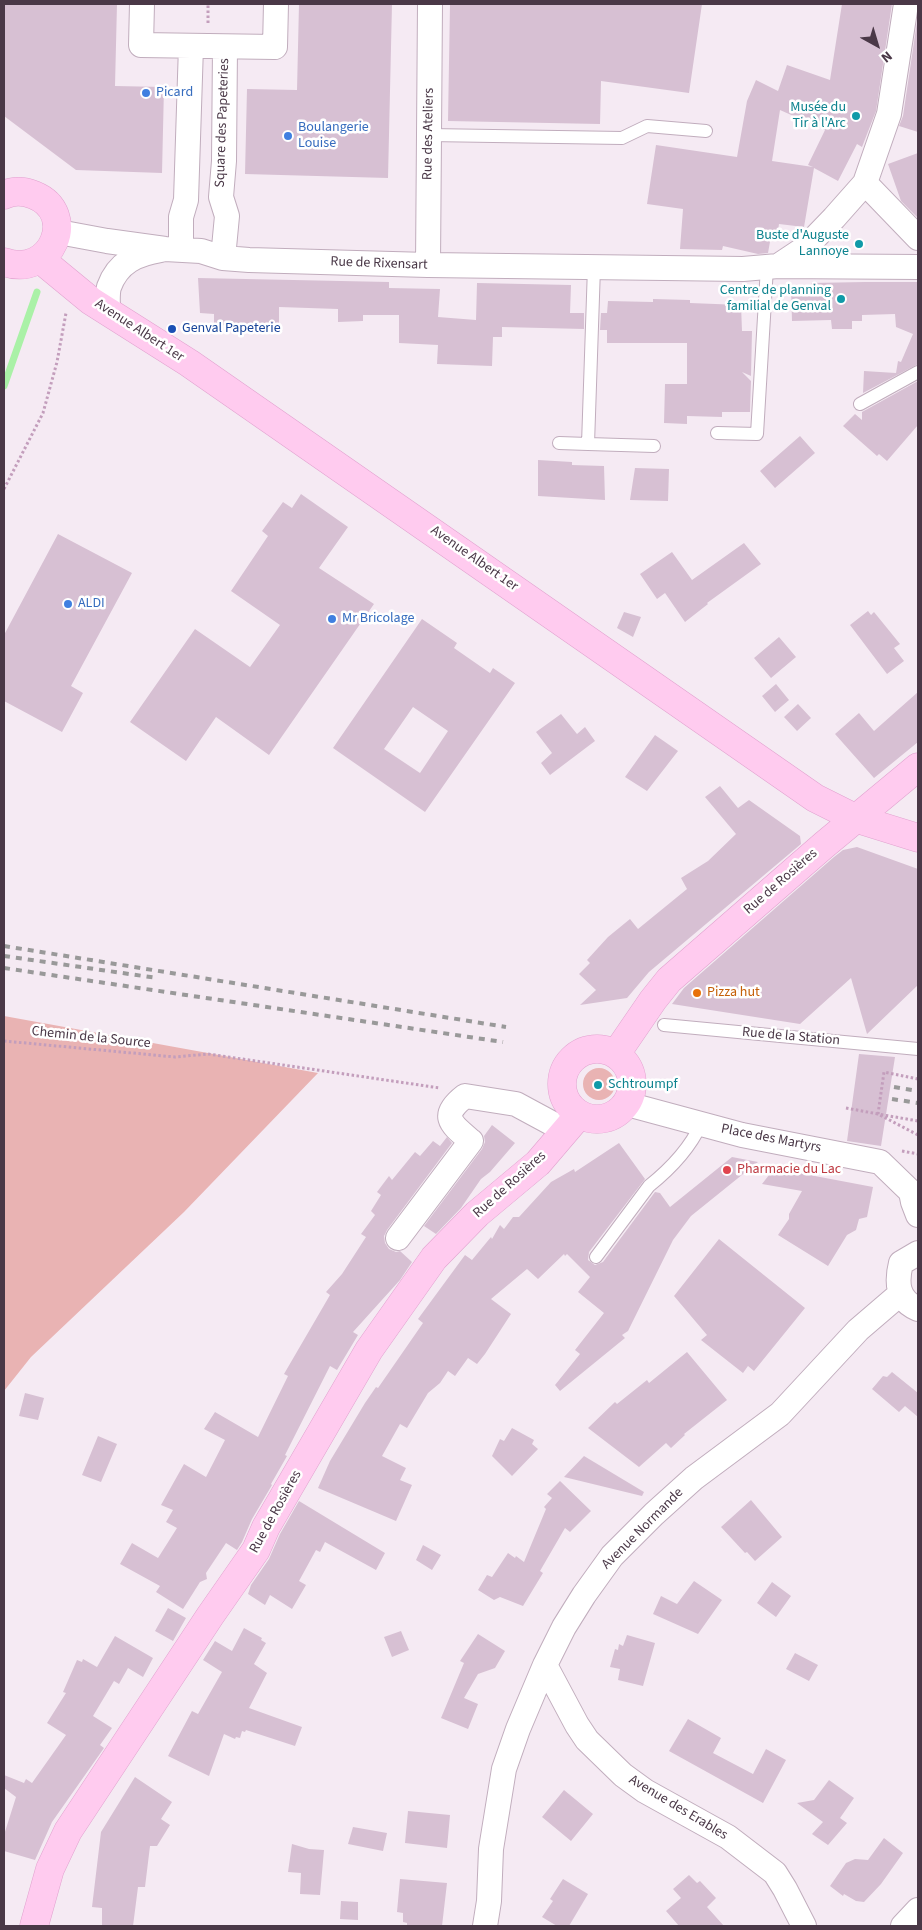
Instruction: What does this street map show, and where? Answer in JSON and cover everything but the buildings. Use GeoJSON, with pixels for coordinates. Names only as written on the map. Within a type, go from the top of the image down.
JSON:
{"type":"FeatureCollection","features":[{"type":"Feature","properties":{"kind":"street","name":"Square des Papeteries"},"geometry":{"type":"LineString","coordinates":[[142,4],[141,45],[225,47],[275,47],[276,4]]}},
{"type":"Feature","properties":{"kind":"street","name":"Rue des Ateliers"},"geometry":{"type":"LineString","coordinates":[[428,265],[430,4]]}},
{"type":"Feature","properties":{"kind":"street"},"geometry":{"type":"LineString","coordinates":[[772,267],[805,248],[865,182],[889,114],[906,4]]}},
{"type":"Feature","properties":{"kind":"street"},"geometry":{"type":"LineString","coordinates":[[173,250],[186,200],[191,46]]}},
{"type":"Feature","properties":{"kind":"street","name":"Square des Papeteries"},"geometry":{"type":"LineString","coordinates":[[223,258],[227,216],[221,197],[224,161],[225,47]]}},
{"type":"Feature","properties":{"kind":"street"},"geometry":{"type":"LineString","coordinates":[[865,182],[918,238]]}},
{"type":"Feature","properties":{"kind":"street"},"geometry":{"type":"LineString","coordinates":[[4,195],[24,191],[40,198],[49,204],[55,216],[57,229],[49,251],[40,259],[27,265],[13,265],[4,262]]}},
{"type":"Feature","properties":{"kind":"street","name":"Rue de Rixensart"},"geometry":{"type":"LineString","coordinates":[[57,229],[64,233],[107,241],[173,250],[201,251],[223,258],[594,268],[918,267]]}},
{"type":"Feature","properties":{"kind":"street","name":"Rue de Rixensart"},"geometry":{"type":"LineString","coordinates":[[108,311],[109,289],[117,271],[139,254],[173,250]]}},
{"type":"Feature","properties":{"kind":"street","name":"Avenue Albert 1er"},"geometry":{"type":"LineString","coordinates":[[40,259],[70,285],[206,374],[815,798],[857,819],[918,838]]}},
{"type":"Feature","properties":{"kind":"street","name":"Rue de Rosières"},"geometry":{"type":"LineString","coordinates":[[616,1054],[669,980],[824,845],[918,767]]}},
{"type":"Feature","properties":{"kind":"street"},"geometry":{"type":"LineString","coordinates":[[398,1238],[471,1140],[452,1124],[449,1118],[451,1110],[465,1096],[516,1104],[572,1123],[611,1117],[620,1112],[627,1104],[632,1092],[632,1079],[628,1067],[616,1054],[598,1048],[579,1053],[566,1067],[561,1085],[572,1123]]}},
{"type":"Feature","properties":{"kind":"street","name":"Place des Martyrs"},"geometry":{"type":"LineString","coordinates":[[627,1104],[742,1135],[880,1162],[911,1192],[912,1202],[918,1215]]}},
{"type":"Feature","properties":{"kind":"street","name":"Rue de Rosières"},"geometry":{"type":"LineString","coordinates":[[34,1926],[50,1869],[68,1831],[210,1616],[256,1550],[266,1528],[369,1350],[434,1258],[477,1214],[538,1162],[572,1123]]}},
{"type":"Feature","properties":{"kind":"street"},"geometry":{"type":"LineString","coordinates":[[918,1252],[901,1263],[897,1278],[900,1294],[911,1306],[918,1309]]}},
{"type":"Feature","properties":{"kind":"street","name":"Avenue Normande"},"geometry":{"type":"LineString","coordinates":[[485,1926],[489,1901],[491,1848],[504,1769],[518,1729],[546,1665],[569,1619],[612,1556],[654,1514],[694,1478],[780,1414],[858,1330],[900,1294]]}},
{"type":"Feature","properties":{"kind":"street","name":"Avenue des Erables"},"geometry":{"type":"LineString","coordinates":[[546,1665],[577,1725],[587,1740],[623,1775],[644,1791],[728,1837],[774,1873],[785,1889],[801,1924]]}},
{"type":"Feature","properties":{"kind":"street"},"geometry":{"type":"LineString","coordinates":[[902,1926],[918,1910]]}},
{"type":"Feature","properties":{"kind":"lane"},"geometry":{"type":"LineString","coordinates":[[428,136],[622,138],[647,126],[706,131]]}},
{"type":"Feature","properties":{"kind":"lane"},"geometry":{"type":"LineString","coordinates":[[717,434],[757,434],[772,267]]}},
{"type":"Feature","properties":{"kind":"lane"},"geometry":{"type":"LineString","coordinates":[[588,444],[594,268]]}},
{"type":"Feature","properties":{"kind":"lane"},"geometry":{"type":"LineString","coordinates":[[860,404],[918,372]]}},
{"type":"Feature","properties":{"kind":"lane"},"geometry":{"type":"LineString","coordinates":[[559,443],[654,446]]}},
{"type":"Feature","properties":{"kind":"lane","name":"Rue de la Station"},"geometry":{"type":"LineString","coordinates":[[664,1024],[918,1049]]}},
{"type":"Feature","properties":{"kind":"lane"},"geometry":{"type":"LineString","coordinates":[[596,1257],[649,1186],[660,1178],[690,1144],[701,1124]]}},
{"type":"Feature","properties":{"kind":"path"},"geometry":{"type":"LineString","coordinates":[[4,488],[43,413],[56,362],[70,285]]}},
{"type":"Feature","properties":{"kind":"path","name":"Chemin de la Source"},"geometry":{"type":"LineString","coordinates":[[4,1040],[175,1057],[208,1054],[441,1088]]}},
{"type":"Feature","properties":{"kind":"path"},"geometry":{"type":"LineString","coordinates":[[878,1114],[884,1072],[918,1078]]}},
{"type":"Feature","properties":{"kind":"path"},"geometry":{"type":"LineString","coordinates":[[846,1108],[918,1121]]}},
{"type":"Feature","properties":{"kind":"path"},"geometry":{"type":"LineString","coordinates":[[878,1114],[918,1135]]}},
{"type":"Feature","properties":{"kind":"path"},"geometry":{"type":"LineString","coordinates":[[904,1151],[918,1154]]}},
{"type":"Feature","properties":{"kind":"shaded area"},"geometry":{"type":"Polygon","coordinates":[[[4,1016],[318,1073],[184,1212],[31,1357],[4,1391],[4,1016]]]}},
{"type":"Feature","properties":{"kind":"shaded area"},"geometry":{"type":"Polygon","coordinates":[[[599,1068],[605,1069],[610,1073],[614,1078],[614,1090],[610,1095],[605,1099],[599,1100],[593,1099],[588,1095],[584,1090],[583,1084],[584,1078],[588,1073],[593,1069],[599,1068]]]}},
{"type":"Feature","properties":{"kind":"waterway"},"geometry":{"type":"LineString","coordinates":[[4,386],[37,292]]}},
{"type":"Feature","properties":{"kind":"railway"},"geometry":{"type":"LineString","coordinates":[[4,946],[506,1027]]}},
{"type":"Feature","properties":{"kind":"railway"},"geometry":{"type":"LineString","coordinates":[[4,956],[157,978]]}},
{"type":"Feature","properties":{"kind":"railway"},"geometry":{"type":"LineString","coordinates":[[4,968],[503,1042]]}},
{"type":"Feature","properties":{"kind":"railway"},"geometry":{"type":"LineString","coordinates":[[894,1087],[918,1091]]}},
{"type":"Feature","properties":{"kind":"railway"},"geometry":{"type":"LineString","coordinates":[[892,1099],[918,1103]]}},
{"type":"Feature","properties":{"kind":"place","name":"Picard"},"geometry":{"type":"Point","coordinates":[146,93]}},
{"type":"Feature","properties":{"kind":"place","name":"Musée du Tir à l'Arc"},"geometry":{"type":"Point","coordinates":[856,116]}},
{"type":"Feature","properties":{"kind":"place","name":"Boulangerie Louise"},"geometry":{"type":"Point","coordinates":[288,136]}},
{"type":"Feature","properties":{"kind":"place","name":"Buste d'Auguste Lannoye"},"geometry":{"type":"Point","coordinates":[859,244]}},
{"type":"Feature","properties":{"kind":"place","name":"Centre de planning familial de Genval"},"geometry":{"type":"Point","coordinates":[841,299]}},
{"type":"Feature","properties":{"kind":"place","name":"Genval Papeterie"},"geometry":{"type":"Point","coordinates":[172,329]}},
{"type":"Feature","properties":{"kind":"place","name":"ALDI"},"geometry":{"type":"Point","coordinates":[68,604]}},
{"type":"Feature","properties":{"kind":"place","name":"Mr Bricolage"},"geometry":{"type":"Point","coordinates":[332,619]}},
{"type":"Feature","properties":{"kind":"place","name":"Pizza hut"},"geometry":{"type":"Point","coordinates":[697,993]}},
{"type":"Feature","properties":{"kind":"place","name":"Schtroumpf"},"geometry":{"type":"Point","coordinates":[598,1085]}},
{"type":"Feature","properties":{"kind":"place","name":"Pharmacie du Lac"},"geometry":{"type":"Point","coordinates":[727,1170]}}]}
